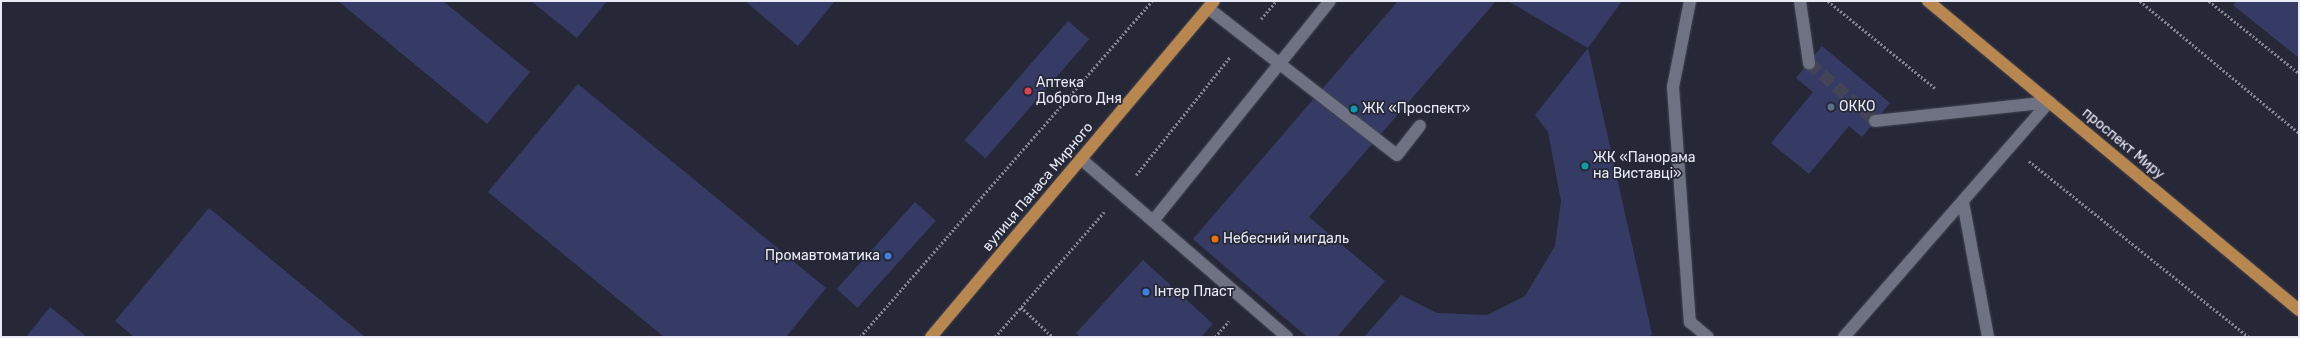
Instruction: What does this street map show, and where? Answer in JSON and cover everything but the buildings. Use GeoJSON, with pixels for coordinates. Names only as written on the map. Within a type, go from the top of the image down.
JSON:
{"type":"FeatureCollection","features":[{"type":"Feature","properties":{"kind":"main road","name":"проспект Миру"},"geometry":{"type":"LineString","coordinates":[[1928,1],[2299,310]]}},
{"type":"Feature","properties":{"kind":"main road","name":"вулиця Панаса Мирного"},"geometry":{"type":"LineString","coordinates":[[931,337],[1211,5]]}},
{"type":"Feature","properties":{"kind":"lane"},"geometry":{"type":"LineString","coordinates":[[1153,221],[1330,1]]}},
{"type":"Feature","properties":{"kind":"lane"},"geometry":{"type":"LineString","coordinates":[[1690,1],[1672,87],[1690,322],[1708,337]]}},
{"type":"Feature","properties":{"kind":"lane"},"geometry":{"type":"LineString","coordinates":[[1800,1],[1809,63]]}},
{"type":"Feature","properties":{"kind":"lane"},"geometry":{"type":"LineString","coordinates":[[1211,5],[1246,38],[1278,65],[1397,156],[1420,126]]}},
{"type":"Feature","properties":{"kind":"lane"},"geometry":{"type":"LineString","coordinates":[[1875,121],[2049,102]]}},
{"type":"Feature","properties":{"kind":"lane"},"geometry":{"type":"LineString","coordinates":[[1844,337],[1964,202],[2010,146],[2049,102]]}},
{"type":"Feature","properties":{"kind":"lane"},"geometry":{"type":"LineString","coordinates":[[1081,159],[1122,192],[1153,221],[1287,337]]}},
{"type":"Feature","properties":{"kind":"lane"},"geometry":{"type":"LineString","coordinates":[[1964,202],[1988,337]]}},
{"type":"Feature","properties":{"kind":"path"},"geometry":{"type":"LineString","coordinates":[[860,337],[1152,1]]}},
{"type":"Feature","properties":{"kind":"path"},"geometry":{"type":"LineString","coordinates":[[995,337],[1122,192],[1276,1]]}},
{"type":"Feature","properties":{"kind":"path"},"geometry":{"type":"LineString","coordinates":[[1828,1],[1965,112]]}},
{"type":"Feature","properties":{"kind":"path"},"geometry":{"type":"LineString","coordinates":[[2140,1],[2299,133]]}},
{"type":"Feature","properties":{"kind":"path"},"geometry":{"type":"LineString","coordinates":[[2210,1],[2299,74]]}},
{"type":"Feature","properties":{"kind":"path"},"geometry":{"type":"LineString","coordinates":[[2010,146],[2249,337]]}},
{"type":"Feature","properties":{"kind":"path"},"geometry":{"type":"LineString","coordinates":[[1021,307],[1052,337]]}},
{"type":"Feature","properties":{"kind":"tunnel"},"geometry":{"type":"LineString","coordinates":[[1809,63],[1875,121]]}},
{"type":"Feature","properties":{"kind":"place","name":"Аптека Доброго Дня"},"geometry":{"type":"Point","coordinates":[1028,91]}},
{"type":"Feature","properties":{"kind":"place","name":"ОККО"},"geometry":{"type":"Point","coordinates":[1831,107]}},
{"type":"Feature","properties":{"kind":"place","name":"ЖК «Проспект»"},"geometry":{"type":"Point","coordinates":[1354,109]}},
{"type":"Feature","properties":{"kind":"place","name":"ЖК «Панорама на Виставці»"},"geometry":{"type":"Point","coordinates":[1585,166]}},
{"type":"Feature","properties":{"kind":"place","name":"Небесний мигдаль"},"geometry":{"type":"Point","coordinates":[1215,239]}},
{"type":"Feature","properties":{"kind":"place","name":"Промавтоматика"},"geometry":{"type":"Point","coordinates":[888,256]}},
{"type":"Feature","properties":{"kind":"place","name":"Інтер Пласт"},"geometry":{"type":"Point","coordinates":[1146,292]}}]}
